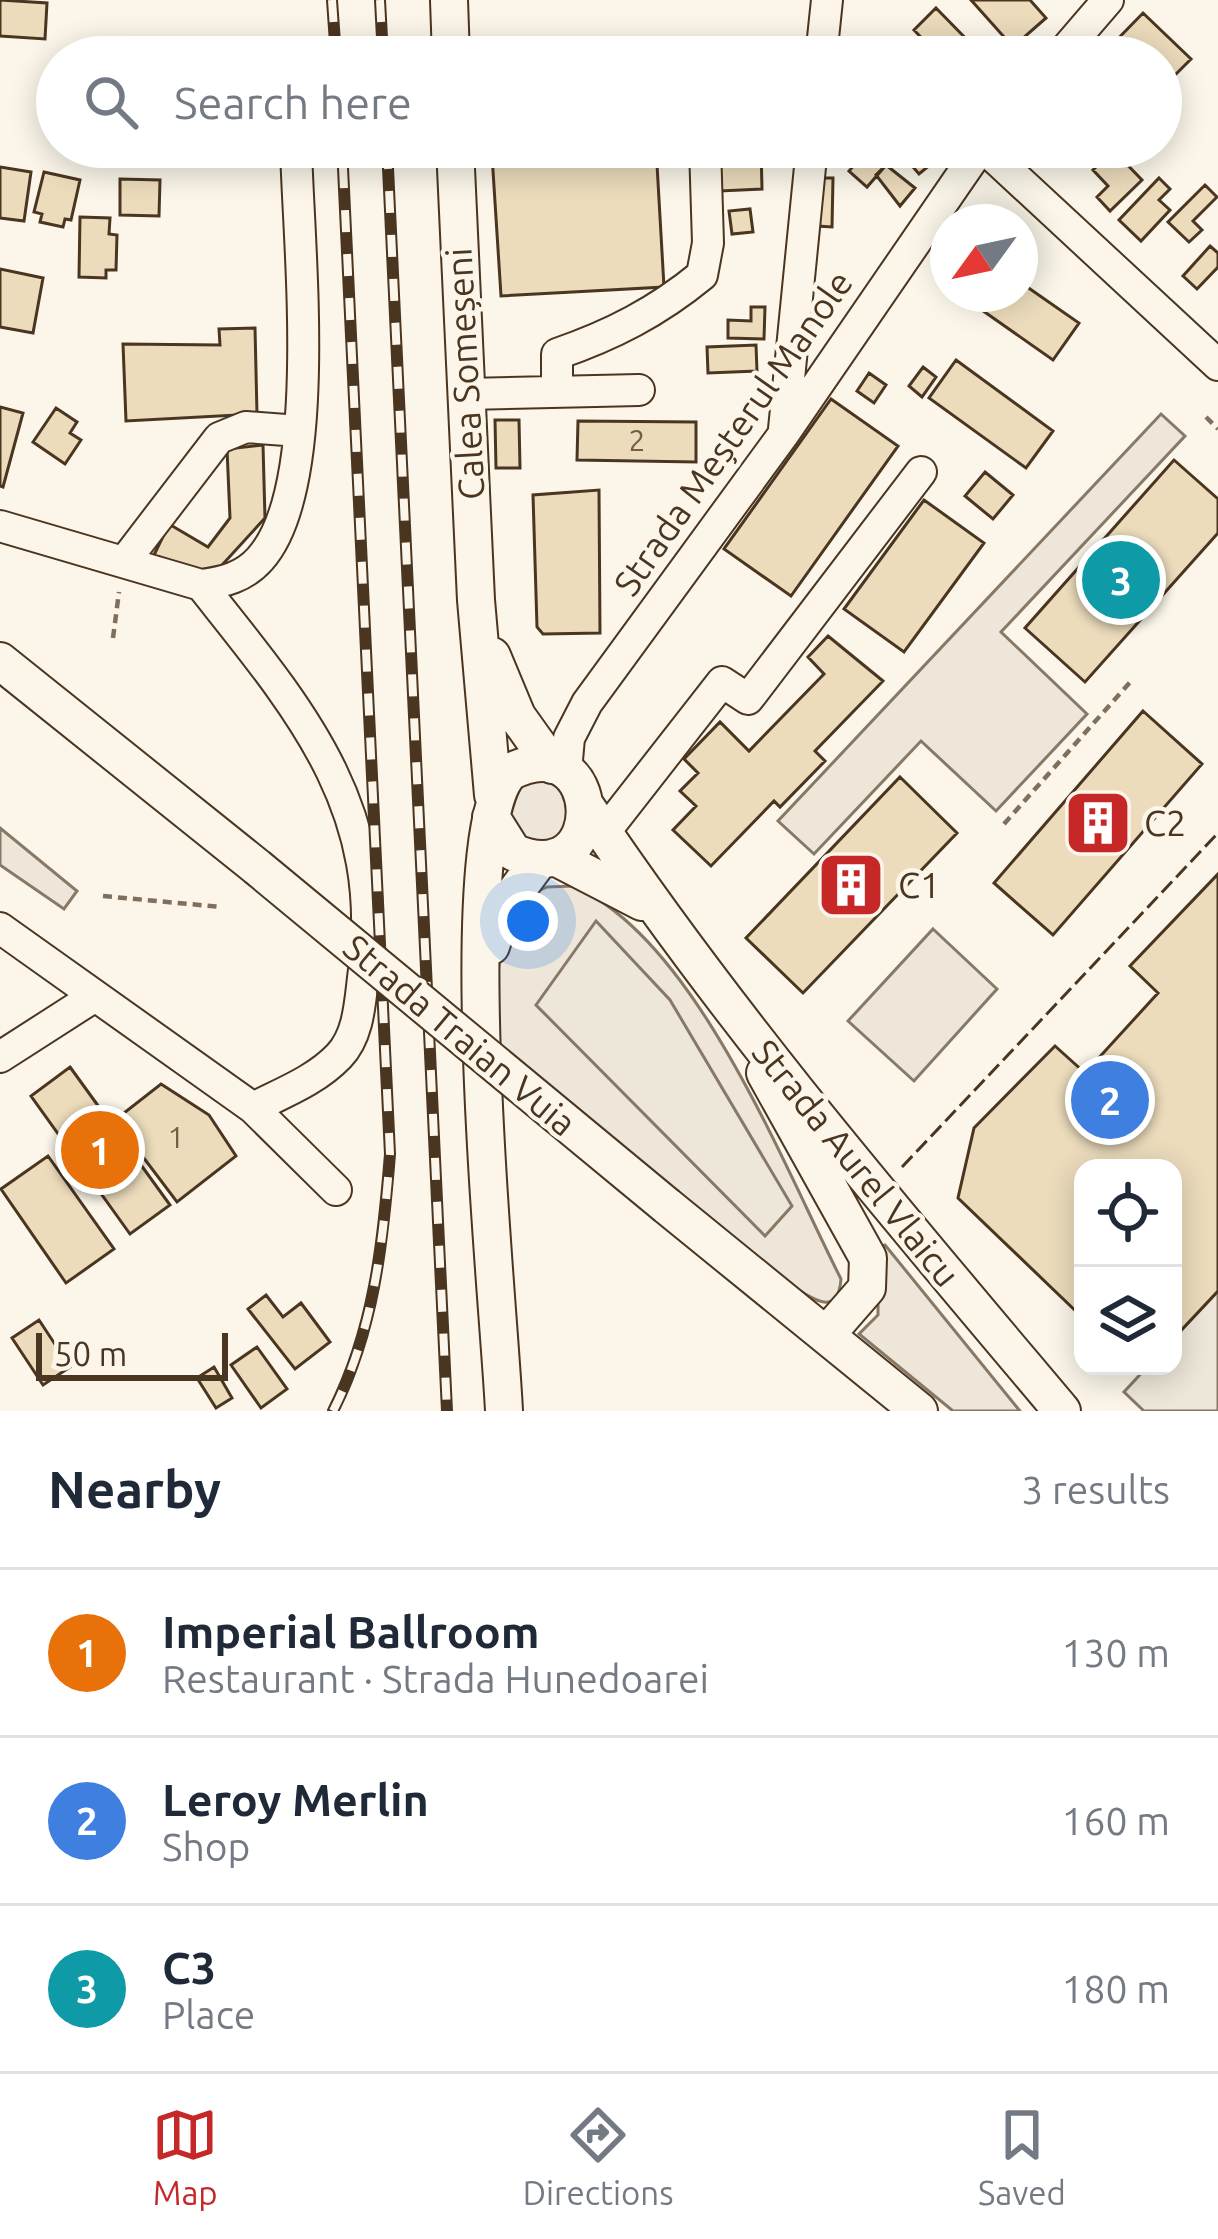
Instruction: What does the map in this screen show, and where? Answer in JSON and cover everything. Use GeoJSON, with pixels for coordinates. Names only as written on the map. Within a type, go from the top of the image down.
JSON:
{"type":"FeatureCollection","features":[{"type":"Feature","properties":{"kind":"main road"},"geometry":{"type":"LineString","coordinates":[[449,0],[451,36]]}},
{"type":"Feature","properties":{"kind":"main road","name":"Calea Someșeni"},"geometry":{"type":"LineString","coordinates":[[456,168],[476,601],[492,806],[478,926],[479,1002],[505,1411]]}},
{"type":"Feature","properties":{"kind":"main road","name":"Calea Someșeni"},"geometry":{"type":"LineString","coordinates":[[476,601],[507,697],[559,768]]}},
{"type":"Feature","properties":{"kind":"main road","name":"Strada Traian Vuia"},"geometry":{"type":"LineString","coordinates":[[0,661],[257,866],[919,1411]]}},
{"type":"Feature","properties":{"kind":"main road"},"geometry":{"type":"LineString","coordinates":[[524,765],[559,768],[584,794],[596,821],[580,838],[548,858],[513,852],[492,806],[510,772],[524,765]]}},
{"type":"Feature","properties":{"kind":"main road","name":"Strada Aurel Vlaicu"},"geometry":{"type":"LineString","coordinates":[[596,821],[656,912],[740,1021],[1062,1411]]}},
{"type":"Feature","properties":{"kind":"main road","name":"Calea Someșeni"},"geometry":{"type":"LineString","coordinates":[[479,1002],[500,916],[548,858]]}},
{"type":"Feature","properties":{"kind":"main road","name":"Strada Aurel Vlaicu"},"geometry":{"type":"LineString","coordinates":[[548,858],[610,881],[656,912]]}},
{"type":"Feature","properties":{"kind":"main road"},"geometry":{"type":"LineString","coordinates":[[740,1021],[787,1119],[868,1258],[867,1288],[827,1334]]}},
{"type":"Feature","properties":{"kind":"street"},"geometry":{"type":"LineString","coordinates":[[823,36],[827,0]]}},
{"type":"Feature","properties":{"kind":"street"},"geometry":{"type":"LineString","coordinates":[[1077,36],[1108,0]]}},
{"type":"Feature","properties":{"kind":"street"},"geometry":{"type":"LineString","coordinates":[[0,526],[201,585],[241,574],[273,539],[291,496],[299,431],[296,168]]}},
{"type":"Feature","properties":{"kind":"street"},"geometry":{"type":"LineString","coordinates":[[557,391],[557,354],[647,316],[702,275],[707,242],[705,168]]}},
{"type":"Feature","properties":{"kind":"street"},"geometry":{"type":"LineString","coordinates":[[783,435],[810,168]]}},
{"type":"Feature","properties":{"kind":"street","name":"Strada Meșterul Manole"},"geometry":{"type":"LineString","coordinates":[[559,768],[587,704],[783,435],[967,168]]}},
{"type":"Feature","properties":{"kind":"street"},"geometry":{"type":"LineString","coordinates":[[1005,168],[1218,365]]}},
{"type":"Feature","properties":{"kind":"street"},"geometry":{"type":"LineString","coordinates":[[466,394],[640,390]]}},
{"type":"Feature","properties":{"kind":"street"},"geometry":{"type":"LineString","coordinates":[[124,562],[219,438],[246,427],[299,431]]}},
{"type":"Feature","properties":{"kind":"street"},"geometry":{"type":"LineString","coordinates":[[596,821],[722,682],[748,700],[921,472]]}},
{"type":"Feature","properties":{"kind":"street"},"geometry":{"type":"LineString","coordinates":[[201,585],[272,674],[325,759],[358,832],[366,880],[368,933],[357,1023],[342,1053],[316,1077],[253,1108]]}},
{"type":"Feature","properties":{"kind":"street"},"geometry":{"type":"LineString","coordinates":[[0,928],[92,998],[253,1108],[336,1190]]}},
{"type":"Feature","properties":{"kind":"street"},"geometry":{"type":"LineString","coordinates":[[0,1057],[92,998]]}},
{"type":"Feature","properties":{"kind":"street"},"geometry":{"type":"LineString","coordinates":[[499,1301],[514,1339],[519,1411]]}},
{"type":"Feature","properties":{"kind":"path"},"geometry":{"type":"LineString","coordinates":[[1206,417],[1218,429]]}},
{"type":"Feature","properties":{"kind":"path"},"geometry":{"type":"LineString","coordinates":[[113,638],[124,562]]}},
{"type":"Feature","properties":{"kind":"path"},"geometry":{"type":"LineString","coordinates":[[1004,824],[1132,680]]}},
{"type":"Feature","properties":{"kind":"path"},"geometry":{"type":"LineString","coordinates":[[104,896],[221,908]]}},
{"type":"Feature","properties":{"kind":"shaded area"},"geometry":{"type":"Polygon","coordinates":[[[1161,414],[1185,436],[1001,632],[1087,714],[996,811],[921,741],[814,854],[778,821],[1161,414]]]}},
{"type":"Feature","properties":{"kind":"shaded area"},"geometry":{"type":"Polygon","coordinates":[[[516,778],[565,782],[573,830],[529,850],[500,799],[516,778]]]}},
{"type":"Feature","properties":{"kind":"shaded area"},"geometry":{"type":"Polygon","coordinates":[[[0,828],[77,891],[64,909],[0,865],[0,828]]]}},
{"type":"Feature","properties":{"kind":"shaded area"},"geometry":{"type":"Polygon","coordinates":[[[573,886],[617,913],[658,953],[731,1058],[841,1279],[839,1291],[829,1302],[791,1285],[492,1039],[500,953],[521,899],[547,887],[573,886]]]}},
{"type":"Feature","properties":{"kind":"shaded area"},"geometry":{"type":"Polygon","coordinates":[[[596,921],[670,1000],[792,1206],[765,1236],[536,1005],[596,921]]]}},
{"type":"Feature","properties":{"kind":"shaded area"},"geometry":{"type":"Polygon","coordinates":[[[933,929],[997,989],[914,1081],[848,1021],[933,929]]]}},
{"type":"Feature","properties":{"kind":"shaded area"},"geometry":{"type":"Polygon","coordinates":[[[885,1245],[1020,1411],[953,1411],[859,1334],[878,1315],[878,1247],[885,1245]]]}},
{"type":"Feature","properties":{"kind":"shaded area"},"geometry":{"type":"Polygon","coordinates":[[[1218,1291],[1218,1411],[1144,1411],[1124,1392],[1140,1375],[1182,1375],[1182,1329],[1218,1291]]]}},
{"type":"Feature","properties":{"kind":"building"},"geometry":{"type":"Polygon","coordinates":[[[0,0],[47,3],[45,36],[0,36],[0,0]]]}},
{"type":"Feature","properties":{"kind":"building"},"geometry":{"type":"Polygon","coordinates":[[[971,0],[1030,0],[1046,18],[1026,36],[1003,36],[971,0]]]}},
{"type":"Feature","properties":{"kind":"building"},"geometry":{"type":"Polygon","coordinates":[[[936,8],[963,36],[920,36],[914,30],[936,8]]]}},
{"type":"Feature","properties":{"kind":"building"},"geometry":{"type":"Polygon","coordinates":[[[1143,13],[1167,36],[1121,36],[1143,13]]]}},
{"type":"Feature","properties":{"kind":"building"},"geometry":{"type":"Polygon","coordinates":[[[0,167],[31,172],[24,221],[0,218],[0,167]]]}},
{"type":"Feature","properties":{"kind":"building"},"geometry":{"type":"Polygon","coordinates":[[[493,168],[657,168],[664,287],[501,296],[493,168]]]}},
{"type":"Feature","properties":{"kind":"building"},"geometry":{"type":"Polygon","coordinates":[[[719,168],[762,168],[762,189],[720,191],[719,168]]]}},
{"type":"Feature","properties":{"kind":"building"},"geometry":{"type":"Polygon","coordinates":[[[852,168],[884,168],[867,187],[849,171],[852,168]]]}},
{"type":"Feature","properties":{"kind":"building"},"geometry":{"type":"Polygon","coordinates":[[[890,168],[915,188],[900,206],[876,175],[890,168]]]}},
{"type":"Feature","properties":{"kind":"building"},"geometry":{"type":"Polygon","coordinates":[[[1130,168],[1142,180],[1110,211],[1097,197],[1108,186],[1093,170],[1130,168]]]}},
{"type":"Feature","properties":{"kind":"building"},"geometry":{"type":"Polygon","coordinates":[[[44,172],[80,180],[71,220],[65,219],[63,227],[40,222],[42,214],[34,212],[44,172]]]}},
{"type":"Feature","properties":{"kind":"building"},"geometry":{"type":"Polygon","coordinates":[[[818,178],[833,178],[832,227],[817,226],[818,178]]]}},
{"type":"Feature","properties":{"kind":"building"},"geometry":{"type":"Polygon","coordinates":[[[1159,178],[1170,189],[1159,200],[1170,210],[1141,241],[1119,220],[1159,178]]]}},
{"type":"Feature","properties":{"kind":"building"},"geometry":{"type":"Polygon","coordinates":[[[120,179],[160,180],[159,216],[120,215],[120,179]]]}},
{"type":"Feature","properties":{"kind":"building"},"geometry":{"type":"Polygon","coordinates":[[[1205,185],[1217,197],[1193,221],[1202,230],[1189,242],[1168,222],[1205,185]]]}},
{"type":"Feature","properties":{"kind":"building"},"geometry":{"type":"Polygon","coordinates":[[[750,209],[753,232],[732,234],[729,211],[750,209]]]}},
{"type":"Feature","properties":{"kind":"building"},"geometry":{"type":"Polygon","coordinates":[[[80,217],[110,218],[109,234],[117,235],[116,270],[106,270],[106,278],[79,277],[80,217]]]}},
{"type":"Feature","properties":{"kind":"building"},"geometry":{"type":"Polygon","coordinates":[[[1210,246],[1218,253],[1218,267],[1197,289],[1183,276],[1210,246]]]}},
{"type":"Feature","properties":{"kind":"building"},"geometry":{"type":"Polygon","coordinates":[[[0,269],[43,278],[33,333],[0,327],[0,269]]]}},
{"type":"Feature","properties":{"kind":"building"},"geometry":{"type":"Polygon","coordinates":[[[1038,295],[1079,323],[1053,360],[985,312],[1038,312],[1038,295]]]}},
{"type":"Feature","properties":{"kind":"building"},"geometry":{"type":"Polygon","coordinates":[[[751,307],[765,307],[764,339],[728,338],[728,320],[751,321],[751,307]]]}},
{"type":"Feature","properties":{"kind":"building"},"geometry":{"type":"Polygon","coordinates":[[[255,328],[257,414],[126,421],[123,344],[220,345],[219,329],[255,328]]]}},
{"type":"Feature","properties":{"kind":"building"},"geometry":{"type":"Polygon","coordinates":[[[756,345],[757,371],[708,373],[707,347],[756,345]]]}},
{"type":"Feature","properties":{"kind":"building"},"geometry":{"type":"Polygon","coordinates":[[[956,360],[1053,431],[1026,468],[929,398],[956,360]]]}},
{"type":"Feature","properties":{"kind":"building"},"geometry":{"type":"Polygon","coordinates":[[[923,367],[936,377],[922,397],[909,386],[923,367]]]}},
{"type":"Feature","properties":{"kind":"building"},"geometry":{"type":"Polygon","coordinates":[[[869,373],[886,385],[874,403],[857,391],[869,373]]]}},
{"type":"Feature","properties":{"kind":"building"},"geometry":{"type":"Polygon","coordinates":[[[831,399],[898,446],[791,596],[724,549],[831,399]]]}},
{"type":"Feature","properties":{"kind":"building"},"geometry":{"type":"Polygon","coordinates":[[[0,407],[23,413],[3,487],[0,486],[0,407]]]}},
{"type":"Feature","properties":{"kind":"building"},"geometry":{"type":"Polygon","coordinates":[[[56,408],[77,422],[70,433],[81,440],[65,464],[33,442],[56,408]]]}},
{"type":"Feature","properties":{"kind":"building"},"geometry":{"type":"Polygon","coordinates":[[[495,420],[519,420],[520,468],[496,468],[495,420]]]}},
{"type":"Feature","properties":{"kind":"building"},"geometry":{"type":"Polygon","coordinates":[[[578,421],[696,422],[696,462],[577,460],[578,421]]]}},
{"type":"Feature","properties":{"kind":"building"},"geometry":{"type":"Polygon","coordinates":[[[263,445],[265,518],[212,576],[154,555],[169,524],[208,547],[230,518],[227,449],[263,445]]]}},
{"type":"Feature","properties":{"kind":"building"},"geometry":{"type":"Polygon","coordinates":[[[1174,460],[1218,499],[1218,533],[1085,682],[1025,628],[1174,460]]]}},
{"type":"Feature","properties":{"kind":"building"},"geometry":{"type":"Polygon","coordinates":[[[985,472],[1013,495],[993,519],[965,496],[985,472]]]}},
{"type":"Feature","properties":{"kind":"building"},"geometry":{"type":"Polygon","coordinates":[[[599,490],[600,633],[543,634],[537,627],[533,495],[599,490]]]}},
{"type":"Feature","properties":{"kind":"building"},"geometry":{"type":"Polygon","coordinates":[[[924,500],[984,543],[904,652],[844,609],[924,500]]]}},
{"type":"Feature","properties":{"kind":"building"},"geometry":{"type":"Polygon","coordinates":[[[828,636],[883,681],[815,751],[825,761],[780,807],[774,801],[711,866],[673,830],[696,806],[680,791],[698,773],[684,759],[720,722],[749,751],[824,674],[808,657],[828,636]]]}},
{"type":"Feature","properties":{"kind":"building","name":"C2"},"geometry":{"type":"Polygon","coordinates":[[[1143,711],[1202,764],[1053,935],[994,883],[1143,711]]]}},
{"type":"Feature","properties":{"kind":"building","name":"C1"},"geometry":{"type":"Polygon","coordinates":[[[900,777],[957,833],[803,993],[746,938],[900,777]]]}},
{"type":"Feature","properties":{"kind":"building"},"geometry":{"type":"Polygon","coordinates":[[[1218,874],[1218,1291],[1182,1329],[1182,1159],[1074,1159],[1074,1309],[958,1198],[974,1128],[1055,1046],[1085,1073],[1158,993],[1130,966],[1218,874]]]}},
{"type":"Feature","properties":{"kind":"building"},"geometry":{"type":"Polygon","coordinates":[[[70,1067],[170,1205],[130,1234],[31,1096],[70,1067]]]}},
{"type":"Feature","properties":{"kind":"building"},"geometry":{"type":"Polygon","coordinates":[[[161,1084],[209,1115],[236,1156],[177,1202],[115,1120],[161,1084]]]}},
{"type":"Feature","properties":{"kind":"building"},"geometry":{"type":"Polygon","coordinates":[[[48,1156],[114,1249],[66,1283],[1,1189],[48,1156]]]}},
{"type":"Feature","properties":{"kind":"building"},"geometry":{"type":"Polygon","coordinates":[[[266,1295],[283,1317],[301,1303],[330,1342],[295,1369],[248,1309],[266,1295]]]}},
{"type":"Feature","properties":{"kind":"building"},"geometry":{"type":"Polygon","coordinates":[[[39,1320],[70,1367],[43,1385],[12,1338],[39,1320]]]}},
{"type":"Feature","properties":{"kind":"building"},"geometry":{"type":"Polygon","coordinates":[[[257,1347],[287,1389],[261,1408],[231,1365],[257,1347]]]}},
{"type":"Feature","properties":{"kind":"building"},"geometry":{"type":"Polygon","coordinates":[[[214,1367],[232,1398],[216,1408],[197,1378],[214,1367]]]}},
{"type":"Feature","properties":{"kind":"railway"},"geometry":{"type":"LineString","coordinates":[[332,0],[335,36]]}},
{"type":"Feature","properties":{"kind":"railway"},"geometry":{"type":"LineString","coordinates":[[380,0],[382,36]]}},
{"type":"Feature","properties":{"kind":"railway"},"geometry":{"type":"LineString","coordinates":[[333,1411],[367,1318],[380,1253],[390,1154],[343,168]]}},
{"type":"Feature","properties":{"kind":"railway"},"geometry":{"type":"LineString","coordinates":[[388,168],[447,1411]]}},
{"type":"Feature","properties":{"kind":"fence"},"geometry":{"type":"LineString","coordinates":[[902,1167],[1218,833]]}},
{"type":"Feature","properties":{"kind":"place","name":"C3"},"geometry":{"type":"Point","coordinates":[1121,580]}},
{"type":"Feature","properties":{"kind":"place","name":"C2"},"geometry":{"type":"Point","coordinates":[1098,823]}},
{"type":"Feature","properties":{"kind":"place","name":"C1"},"geometry":{"type":"Point","coordinates":[851,885]}},
{"type":"Feature","properties":{"kind":"place","name":"Leroy Merlin"},"geometry":{"type":"Point","coordinates":[1110,1100]}},
{"type":"Feature","properties":{"kind":"place","name":"Imperial Ballroom"},"geometry":{"type":"Point","coordinates":[100,1150]}}]}
